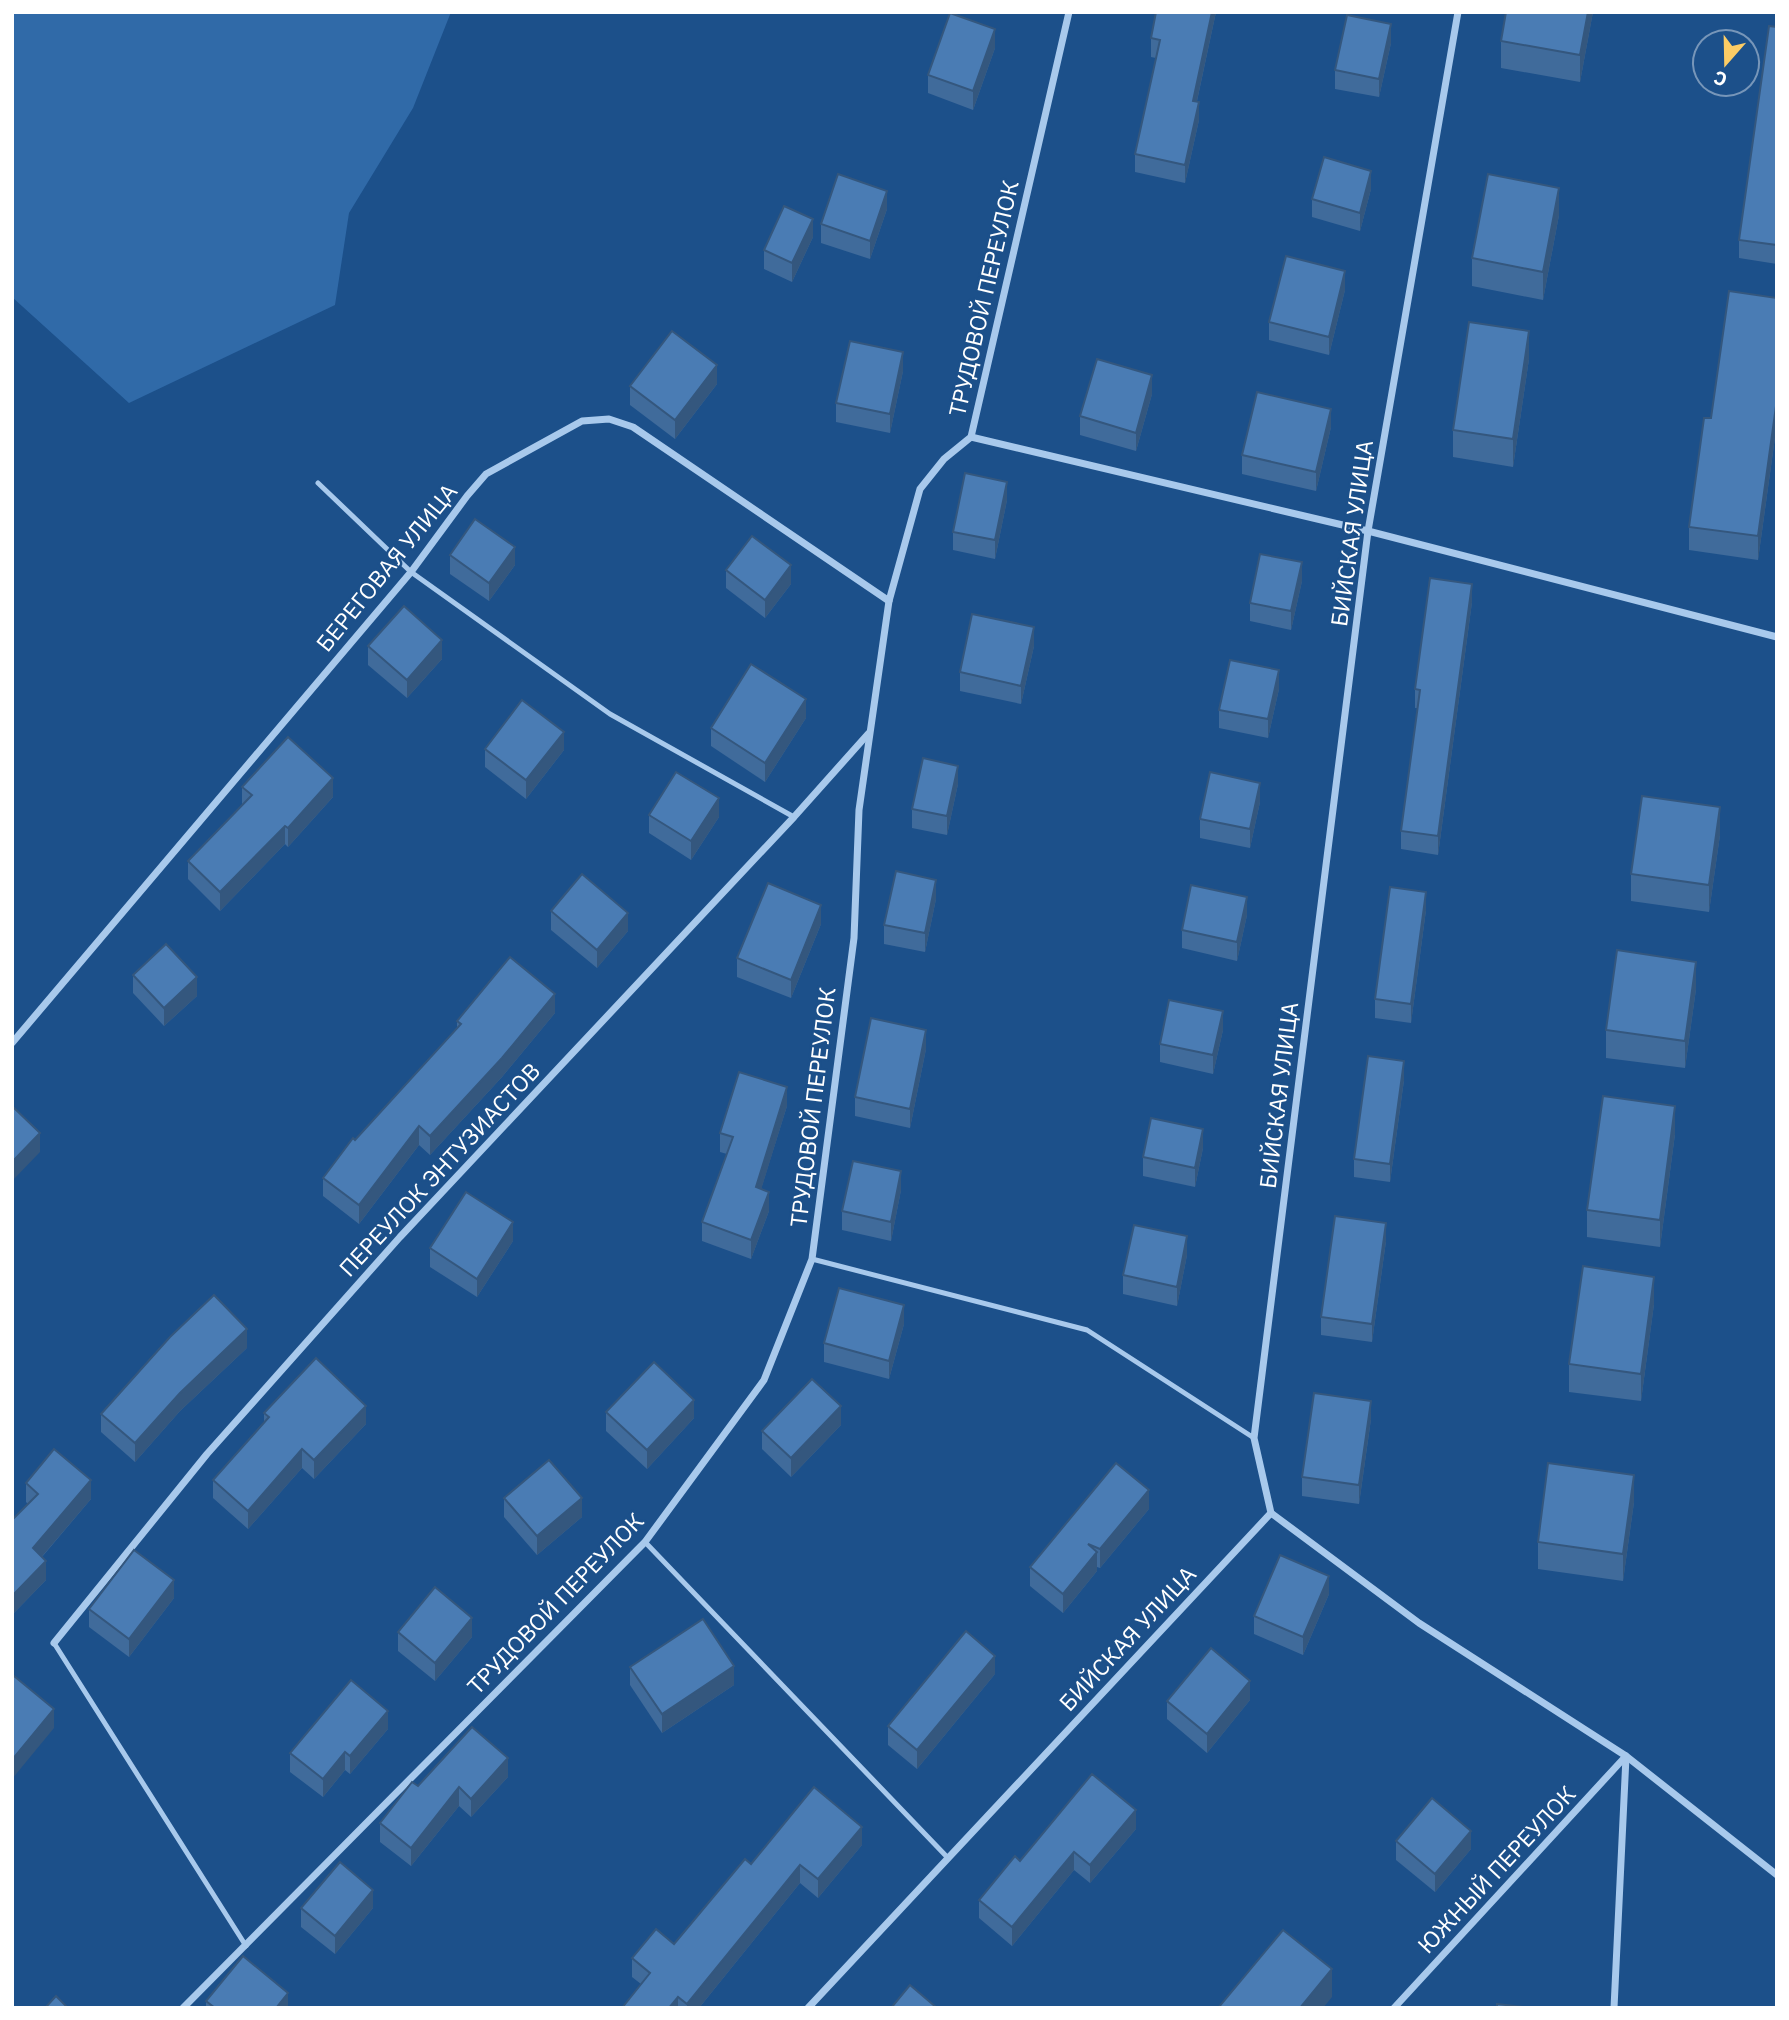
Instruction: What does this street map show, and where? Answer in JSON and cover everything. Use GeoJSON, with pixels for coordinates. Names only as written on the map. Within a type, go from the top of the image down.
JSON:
{"type":"FeatureCollection","features":[{"type":"Feature","properties":{"kind":"street","name":"ТРУДОВОЙ ПЕРЕУЛОК"},"geometry":{"type":"LineString","coordinates":[[183,2008],[645,1542],[764,1380],[812,1259],[854,938],[859,810],[889,601],[920,489],[944,459],[971,437],[1069,12]]}},
{"type":"Feature","properties":{"kind":"street","name":"БИЙСКАЯ УЛИЦА"},"geometry":{"type":"LineString","coordinates":[[808,2008],[1271,1513],[1254,1438],[1368,531],[1458,12]]}},
{"type":"Feature","properties":{"kind":"street","name":"БЕРЕГОВАЯ УЛИЦА"},"geometry":{"type":"LineString","coordinates":[[12,1043],[411,572],[486,474],[582,421],[609,419],[633,427],[889,601]]}},
{"type":"Feature","properties":{"kind":"street"},"geometry":{"type":"LineString","coordinates":[[971,437],[1368,531],[1777,637]]}},
{"type":"Feature","properties":{"kind":"street","name":"ПЕРЕУЛОК ЭНТУЗИАСТОВ"},"geometry":{"type":"LineString","coordinates":[[54,1643],[207,1454],[400,1237],[869,734]]}},
{"type":"Feature","properties":{"kind":"street"},"geometry":{"type":"LineString","coordinates":[[1271,1513],[1419,1623],[1626,1756],[1777,1875]]}},
{"type":"Feature","properties":{"kind":"street"},"geometry":{"type":"LineString","coordinates":[[1614,2008],[1626,1756]]}},
{"type":"Feature","properties":{"kind":"street","name":"ЮЖНЫЙ ПЕРЕУЛОК"},"geometry":{"type":"LineString","coordinates":[[1394,2008],[1626,1756]]}},
{"type":"Feature","properties":{"kind":"lane"},"geometry":{"type":"LineString","coordinates":[[318,484],[411,572],[610,714],[794,817]]}},
{"type":"Feature","properties":{"kind":"lane"},"geometry":{"type":"LineString","coordinates":[[812,1259],[1087,1330],[1254,1438]]}},
{"type":"Feature","properties":{"kind":"lane"},"geometry":{"type":"LineString","coordinates":[[645,1542],[948,1858]]}},
{"type":"Feature","properties":{"kind":"lane"},"geometry":{"type":"LineString","coordinates":[[54,1643],[246,1946]]}},
{"type":"Feature","properties":{"kind":"shaded area"},"geometry":{"type":"Polygon","coordinates":[[[12,12],[451,12],[413,108],[349,213],[335,305],[129,403],[12,297],[12,12]]]}},
{"type":"Feature","properties":{"kind":"building"},"geometry":{"type":"Polygon","coordinates":[[[1156,12],[1212,12],[1193,101],[1199,102],[1185,165],[1135,154],[1160,40],[1151,38],[1156,12]]]}},
{"type":"Feature","properties":{"kind":"building"},"geometry":{"type":"Polygon","coordinates":[[[1506,12],[1588,12],[1580,55],[1501,41],[1506,12]]]}},
{"type":"Feature","properties":{"kind":"building"},"geometry":{"type":"Polygon","coordinates":[[[950,13],[995,29],[973,91],[928,75],[950,13]]]}},
{"type":"Feature","properties":{"kind":"building"},"geometry":{"type":"Polygon","coordinates":[[[1347,15],[1391,24],[1379,79],[1335,70],[1347,15]]]}},
{"type":"Feature","properties":{"kind":"building"},"geometry":{"type":"Polygon","coordinates":[[[1769,26],[1777,27],[1777,245],[1739,240],[1769,26]]]}},
{"type":"Feature","properties":{"kind":"building"},"geometry":{"type":"Polygon","coordinates":[[[1324,157],[1371,171],[1360,213],[1312,199],[1324,157]]]}},
{"type":"Feature","properties":{"kind":"building"},"geometry":{"type":"Polygon","coordinates":[[[838,174],[887,191],[870,241],[821,224],[838,174]]]}},
{"type":"Feature","properties":{"kind":"building"},"geometry":{"type":"Polygon","coordinates":[[[1488,174],[1559,188],[1543,272],[1472,258],[1488,174]]]}},
{"type":"Feature","properties":{"kind":"building"},"geometry":{"type":"Polygon","coordinates":[[[784,206],[813,219],[792,263],[764,250],[784,206]]]}},
{"type":"Feature","properties":{"kind":"building"},"geometry":{"type":"Polygon","coordinates":[[[1286,256],[1345,271],[1329,337],[1269,322],[1286,256]]]}},
{"type":"Feature","properties":{"kind":"building"},"geometry":{"type":"Polygon","coordinates":[[[1729,291],[1777,298],[1777,399],[1758,536],[1689,527],[1704,418],[1711,418],[1729,291]]]}},
{"type":"Feature","properties":{"kind":"building"},"geometry":{"type":"Polygon","coordinates":[[[1469,322],[1529,331],[1513,439],[1453,430],[1469,322]]]}},
{"type":"Feature","properties":{"kind":"building"},"geometry":{"type":"Polygon","coordinates":[[[672,331],[717,365],[675,420],[630,386],[672,331]]]}},
{"type":"Feature","properties":{"kind":"building"},"geometry":{"type":"Polygon","coordinates":[[[850,341],[903,352],[890,414],[836,403],[850,341]]]}},
{"type":"Feature","properties":{"kind":"building"},"geometry":{"type":"Polygon","coordinates":[[[1097,359],[1152,375],[1136,433],[1080,416],[1097,359]]]}},
{"type":"Feature","properties":{"kind":"building"},"geometry":{"type":"Polygon","coordinates":[[[1257,392],[1331,409],[1316,472],[1242,455],[1257,392]]]}},
{"type":"Feature","properties":{"kind":"building"},"geometry":{"type":"Polygon","coordinates":[[[965,473],[1007,482],[995,540],[953,532],[965,473]]]}},
{"type":"Feature","properties":{"kind":"building"},"geometry":{"type":"Polygon","coordinates":[[[475,519],[515,547],[489,583],[450,555],[475,519]]]}},
{"type":"Feature","properties":{"kind":"building"},"geometry":{"type":"Polygon","coordinates":[[[752,536],[791,565],[765,600],[726,570],[752,536]]]}},
{"type":"Feature","properties":{"kind":"building"},"geometry":{"type":"Polygon","coordinates":[[[1260,554],[1302,562],[1291,611],[1250,603],[1260,554]]]}},
{"type":"Feature","properties":{"kind":"building"},"geometry":{"type":"Polygon","coordinates":[[[1430,578],[1472,584],[1438,836],[1401,831],[1420,690],[1415,689],[1430,578]]]}},
{"type":"Feature","properties":{"kind":"building"},"geometry":{"type":"Polygon","coordinates":[[[404,606],[442,640],[407,680],[368,646],[404,606]]]}},
{"type":"Feature","properties":{"kind":"building"},"geometry":{"type":"Polygon","coordinates":[[[972,614],[1034,627],[1021,686],[960,672],[972,614]]]}},
{"type":"Feature","properties":{"kind":"building"},"geometry":{"type":"Polygon","coordinates":[[[1230,660],[1279,670],[1268,719],[1219,710],[1230,660]]]}},
{"type":"Feature","properties":{"kind":"building"},"geometry":{"type":"Polygon","coordinates":[[[751,664],[806,699],[765,763],[711,728],[751,664]]]}},
{"type":"Feature","properties":{"kind":"building"},"geometry":{"type":"Polygon","coordinates":[[[522,700],[564,732],[526,780],[485,749],[522,700]]]}},
{"type":"Feature","properties":{"kind":"building"},"geometry":{"type":"Polygon","coordinates":[[[288,737],[333,778],[288,828],[285,826],[220,892],[188,861],[252,795],[242,787],[288,737]]]}},
{"type":"Feature","properties":{"kind":"building"},"geometry":{"type":"Polygon","coordinates":[[[923,758],[958,766],[947,816],[912,809],[923,758]]]}},
{"type":"Feature","properties":{"kind":"building"},"geometry":{"type":"Polygon","coordinates":[[[676,772],[719,798],[691,841],[649,815],[676,772]]]}},
{"type":"Feature","properties":{"kind":"building"},"geometry":{"type":"Polygon","coordinates":[[[1210,772],[1260,783],[1250,829],[1200,819],[1210,772]]]}},
{"type":"Feature","properties":{"kind":"building"},"geometry":{"type":"Polygon","coordinates":[[[1642,796],[1720,807],[1709,885],[1631,874],[1642,796]]]}},
{"type":"Feature","properties":{"kind":"building"},"geometry":{"type":"Polygon","coordinates":[[[896,871],[936,880],[925,933],[884,925],[896,871]]]}},
{"type":"Feature","properties":{"kind":"building"},"geometry":{"type":"Polygon","coordinates":[[[582,874],[628,913],[597,950],[551,911],[582,874]]]}},
{"type":"Feature","properties":{"kind":"building"},"geometry":{"type":"Polygon","coordinates":[[[768,883],[821,905],[791,980],[737,958],[768,883]]]}},
{"type":"Feature","properties":{"kind":"building"},"geometry":{"type":"Polygon","coordinates":[[[1191,885],[1247,897],[1237,942],[1182,930],[1191,885]]]}},
{"type":"Feature","properties":{"kind":"building"},"geometry":{"type":"Polygon","coordinates":[[[1390,887],[1426,892],[1411,1004],[1375,999],[1390,887]]]}},
{"type":"Feature","properties":{"kind":"building"},"geometry":{"type":"Polygon","coordinates":[[[166,944],[197,977],[164,1008],[133,975],[166,944]]]}},
{"type":"Feature","properties":{"kind":"building"},"geometry":{"type":"Polygon","coordinates":[[[1617,950],[1696,962],[1685,1041],[1606,1030],[1617,950]]]}},
{"type":"Feature","properties":{"kind":"building"},"geometry":{"type":"Polygon","coordinates":[[[510,957],[555,994],[502,1058],[430,1136],[419,1126],[359,1205],[323,1178],[353,1138],[355,1140],[461,1024],[457,1021],[510,957]]]}},
{"type":"Feature","properties":{"kind":"building"},"geometry":{"type":"Polygon","coordinates":[[[1169,1000],[1223,1011],[1213,1055],[1160,1044],[1169,1000]]]}},
{"type":"Feature","properties":{"kind":"building"},"geometry":{"type":"Polygon","coordinates":[[[871,1018],[926,1030],[910,1109],[855,1097],[871,1018]]]}},
{"type":"Feature","properties":{"kind":"building"},"geometry":{"type":"Polygon","coordinates":[[[1368,1056],[1404,1061],[1390,1164],[1354,1159],[1368,1056]]]}},
{"type":"Feature","properties":{"kind":"building"},"geometry":{"type":"Polygon","coordinates":[[[739,1072],[787,1087],[756,1187],[769,1192],[751,1240],[702,1222],[733,1137],[720,1133],[739,1072]]]}},
{"type":"Feature","properties":{"kind":"building"},"geometry":{"type":"Polygon","coordinates":[[[1603,1096],[1675,1106],[1660,1220],[1587,1210],[1603,1096]]]}},
{"type":"Feature","properties":{"kind":"building"},"geometry":{"type":"Polygon","coordinates":[[[12,1106],[40,1133],[12,1162],[12,1106]]]}},
{"type":"Feature","properties":{"kind":"building"},"geometry":{"type":"Polygon","coordinates":[[[1151,1118],[1203,1129],[1195,1168],[1143,1157],[1151,1118]]]}},
{"type":"Feature","properties":{"kind":"building"},"geometry":{"type":"Polygon","coordinates":[[[853,1161],[901,1171],[891,1222],[842,1211],[853,1161]]]}},
{"type":"Feature","properties":{"kind":"building"},"geometry":{"type":"Polygon","coordinates":[[[466,1192],[513,1222],[477,1279],[430,1248],[466,1192]]]}},
{"type":"Feature","properties":{"kind":"building"},"geometry":{"type":"Polygon","coordinates":[[[1335,1216],[1386,1223],[1372,1324],[1321,1317],[1335,1216]]]}},
{"type":"Feature","properties":{"kind":"building"},"geometry":{"type":"Polygon","coordinates":[[[1134,1225],[1187,1236],[1177,1287],[1123,1275],[1134,1225]]]}},
{"type":"Feature","properties":{"kind":"building"},"geometry":{"type":"Polygon","coordinates":[[[1583,1266],[1654,1277],[1641,1374],[1569,1364],[1583,1266]]]}},
{"type":"Feature","properties":{"kind":"building"},"geometry":{"type":"Polygon","coordinates":[[[839,1288],[904,1305],[889,1361],[824,1343],[839,1288]]]}},
{"type":"Feature","properties":{"kind":"building"},"geometry":{"type":"Polygon","coordinates":[[[214,1295],[247,1329],[180,1393],[135,1443],[101,1414],[170,1337],[214,1295]]]}},
{"type":"Feature","properties":{"kind":"building"},"geometry":{"type":"Polygon","coordinates":[[[316,1358],[366,1406],[314,1460],[302,1449],[248,1511],[213,1480],[269,1417],[264,1413],[316,1358]]]}},
{"type":"Feature","properties":{"kind":"building"},"geometry":{"type":"Polygon","coordinates":[[[654,1362],[694,1400],[647,1450],[606,1412],[654,1362]]]}},
{"type":"Feature","properties":{"kind":"building"},"geometry":{"type":"Polygon","coordinates":[[[812,1379],[841,1406],[791,1458],[762,1431],[812,1379]]]}},
{"type":"Feature","properties":{"kind":"building"},"geometry":{"type":"Polygon","coordinates":[[[1314,1393],[1371,1401],[1359,1485],[1302,1477],[1314,1393]]]}},
{"type":"Feature","properties":{"kind":"building"},"geometry":{"type":"Polygon","coordinates":[[[54,1449],[91,1480],[33,1548],[46,1561],[12,1596],[12,1520],[38,1494],[26,1483],[54,1449]]]}},
{"type":"Feature","properties":{"kind":"building"},"geometry":{"type":"Polygon","coordinates":[[[549,1460],[582,1498],[537,1536],[504,1498],[549,1460]]]}},
{"type":"Feature","properties":{"kind":"building"},"geometry":{"type":"Polygon","coordinates":[[[1116,1463],[1149,1490],[1100,1549],[1088,1544],[1097,1552],[1063,1594],[1030,1567],[1116,1463]]]}},
{"type":"Feature","properties":{"kind":"building"},"geometry":{"type":"Polygon","coordinates":[[[1548,1463],[1634,1475],[1623,1554],[1538,1542],[1548,1463]]]}},
{"type":"Feature","properties":{"kind":"building"},"geometry":{"type":"Polygon","coordinates":[[[134,1550],[174,1580],[129,1639],[89,1609],[134,1550]]]}},
{"type":"Feature","properties":{"kind":"building"},"geometry":{"type":"Polygon","coordinates":[[[1280,1555],[1329,1576],[1303,1637],[1254,1616],[1280,1555]]]}},
{"type":"Feature","properties":{"kind":"building"},"geometry":{"type":"Polygon","coordinates":[[[435,1587],[472,1618],[435,1663],[398,1632],[435,1587]]]}},
{"type":"Feature","properties":{"kind":"building"},"geometry":{"type":"Polygon","coordinates":[[[703,1619],[734,1666],[662,1714],[630,1667],[703,1619]]]}},
{"type":"Feature","properties":{"kind":"building"},"geometry":{"type":"Polygon","coordinates":[[[966,1631],[995,1656],[917,1750],[888,1726],[966,1631]]]}},
{"type":"Feature","properties":{"kind":"building"},"geometry":{"type":"Polygon","coordinates":[[[1211,1648],[1250,1681],[1207,1734],[1167,1701],[1211,1648]]]}},
{"type":"Feature","properties":{"kind":"building"},"geometry":{"type":"Polygon","coordinates":[[[14,1676],[54,1709],[12,1760],[12,1678],[14,1676]]]}},
{"type":"Feature","properties":{"kind":"building"},"geometry":{"type":"Polygon","coordinates":[[[351,1680],[388,1711],[350,1756],[345,1752],[323,1779],[290,1753],[351,1680]]]}},
{"type":"Feature","properties":{"kind":"building"},"geometry":{"type":"Polygon","coordinates":[[[472,1727],[508,1758],[471,1799],[459,1787],[411,1848],[380,1823],[412,1782],[418,1786],[472,1727]]]}},
{"type":"Feature","properties":{"kind":"building"},"geometry":{"type":"Polygon","coordinates":[[[1092,1774],[1136,1810],[1090,1865],[1074,1852],[1012,1927],[979,1900],[1015,1856],[1020,1861],[1092,1774]]]}},
{"type":"Feature","properties":{"kind":"building"},"geometry":{"type":"Polygon","coordinates":[[[814,1787],[862,1827],[818,1879],[800,1865],[687,2004],[678,1997],[669,2008],[622,2008],[650,1973],[632,1958],[656,1929],[674,1944],[745,1859],[751,1864],[814,1787]]]}},
{"type":"Feature","properties":{"kind":"building"},"geometry":{"type":"Polygon","coordinates":[[[1432,1798],[1471,1831],[1435,1874],[1396,1841],[1432,1798]]]}},
{"type":"Feature","properties":{"kind":"building"},"geometry":{"type":"Polygon","coordinates":[[[340,1862],[373,1890],[335,1936],[301,1908],[340,1862]]]}},
{"type":"Feature","properties":{"kind":"building"},"geometry":{"type":"Polygon","coordinates":[[[1283,1930],[1332,1969],[1300,2008],[1218,2008],[1283,1930]]]}},
{"type":"Feature","properties":{"kind":"building"},"geometry":{"type":"Polygon","coordinates":[[[243,1956],[288,1993],[276,2008],[215,2008],[206,2001],[243,1956]]]}},
{"type":"Feature","properties":{"kind":"building"},"geometry":{"type":"Polygon","coordinates":[[[910,1985],[937,2008],[891,2008],[910,1985]]]}},
{"type":"Feature","properties":{"kind":"building"},"geometry":{"type":"Polygon","coordinates":[[[56,1996],[68,2008],[45,2008],[56,1996]]]}},
{"type":"Feature","properties":{"kind":"building"},"geometry":{"type":"Polygon","coordinates":[[[1497,2004],[1532,2008],[1497,2008],[1497,2004]]]}}]}
